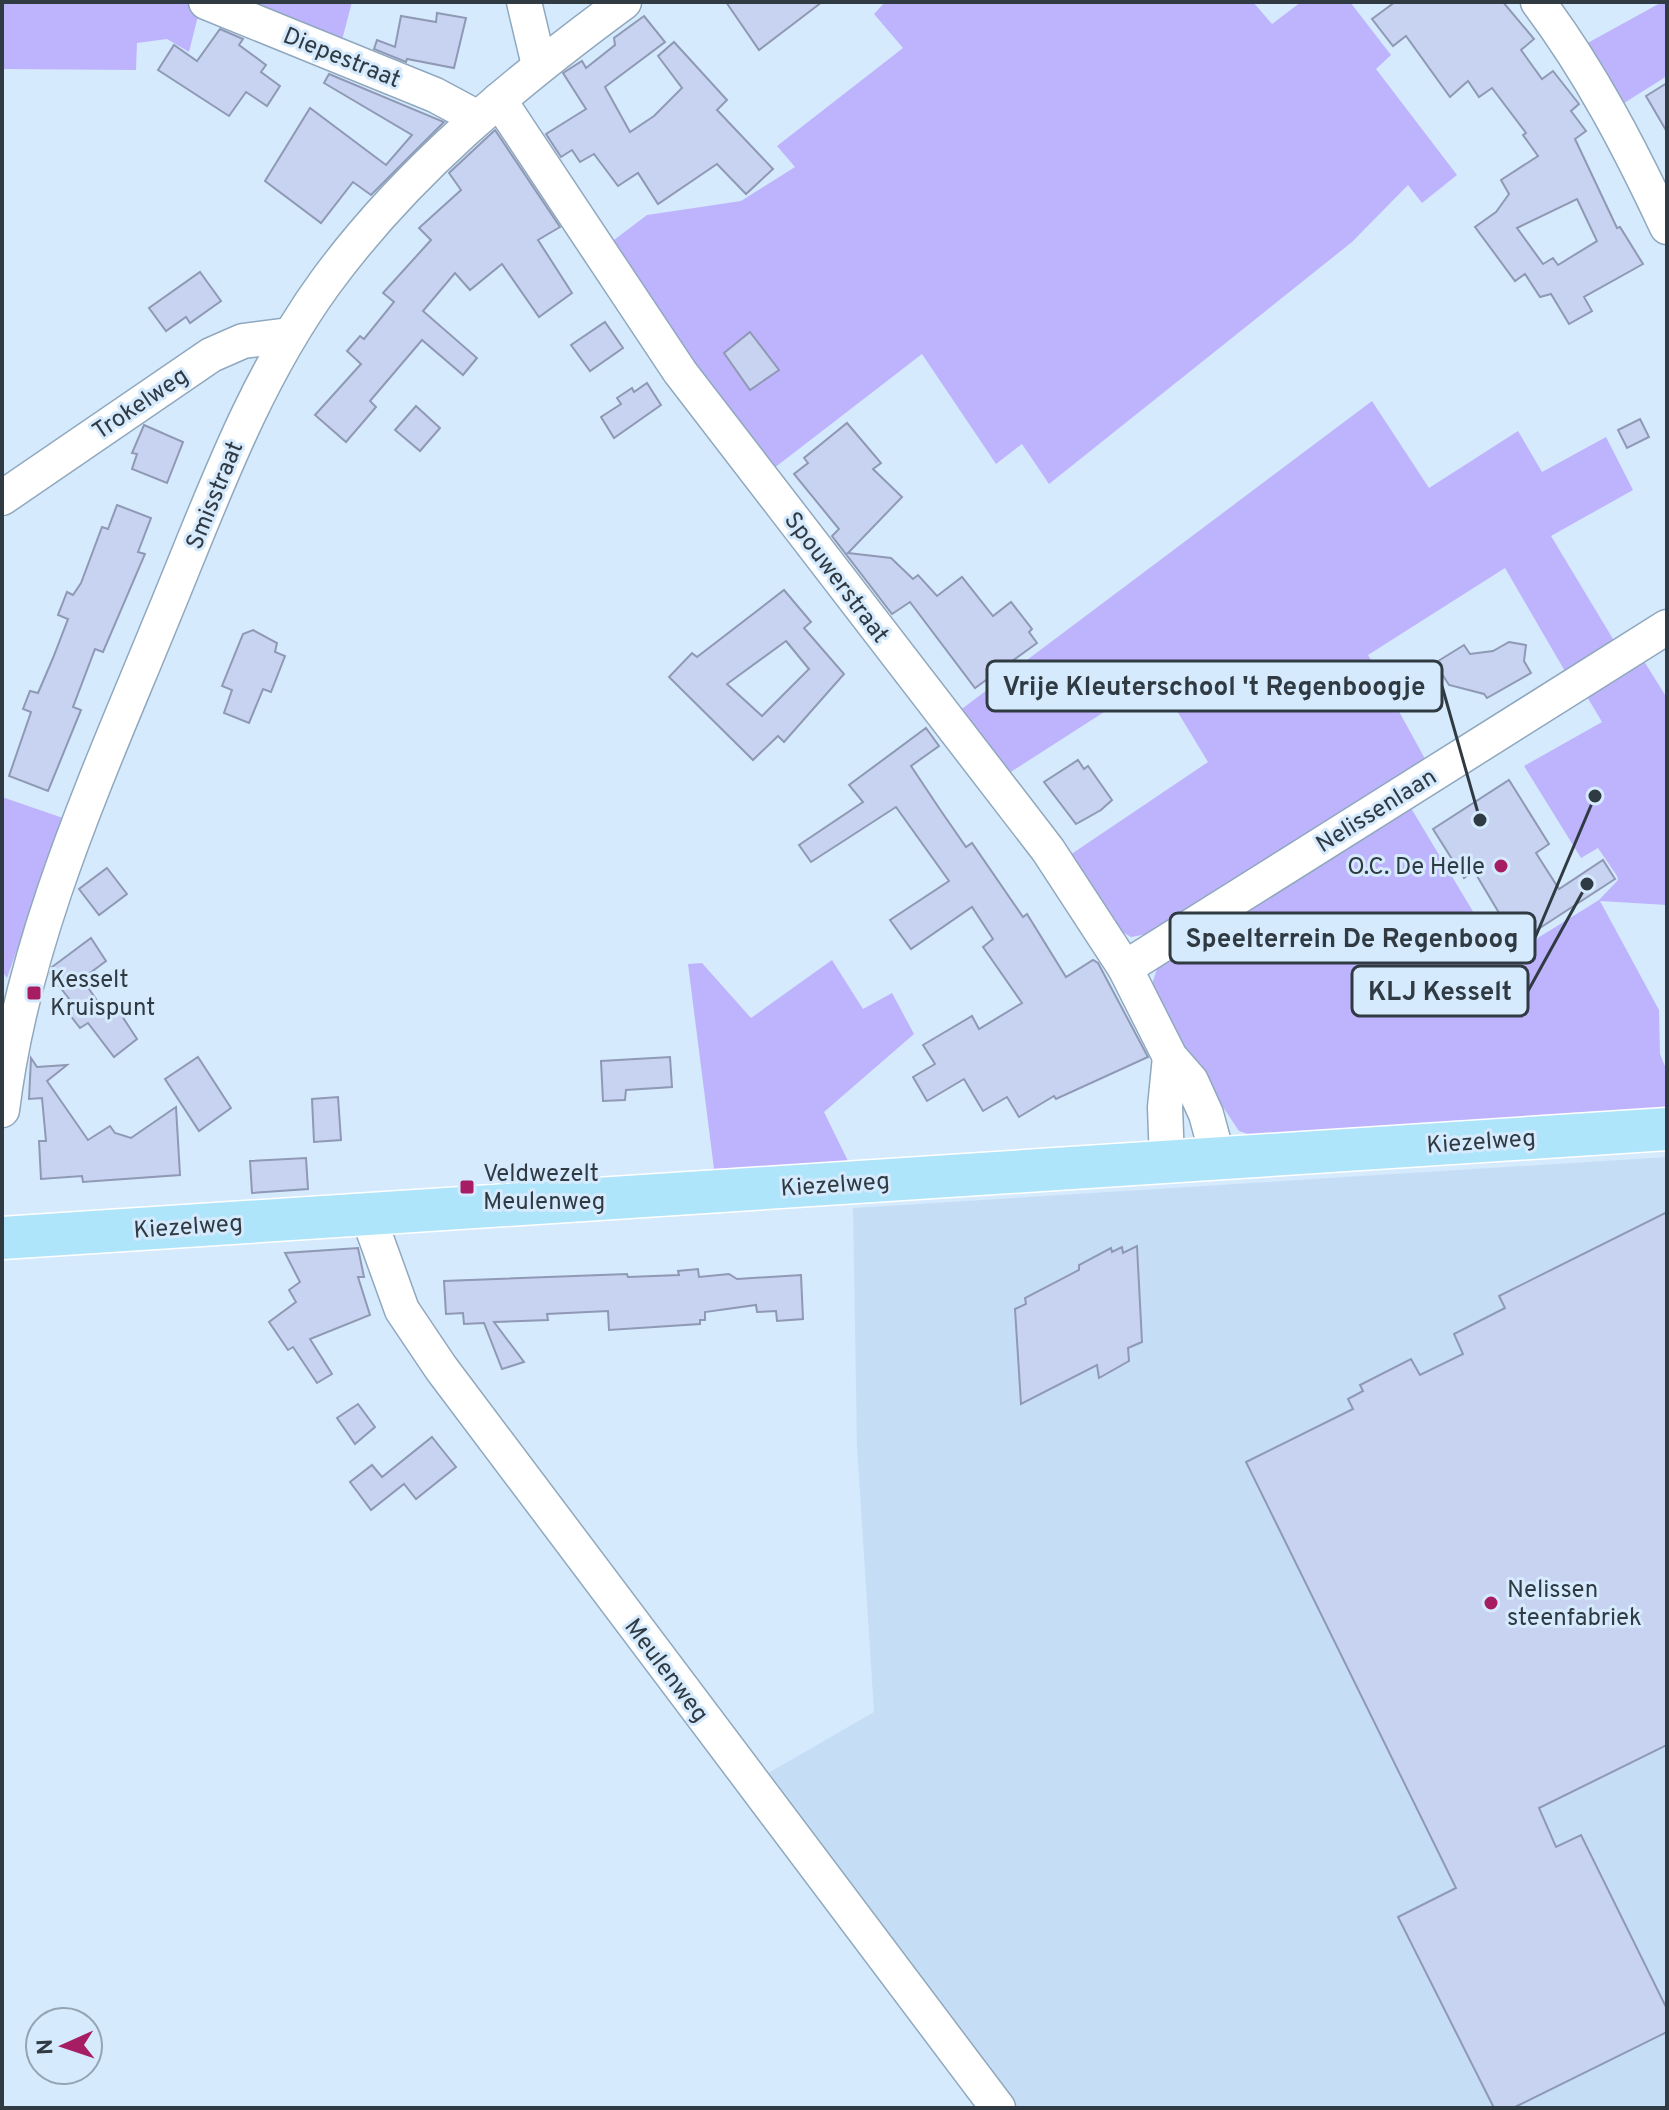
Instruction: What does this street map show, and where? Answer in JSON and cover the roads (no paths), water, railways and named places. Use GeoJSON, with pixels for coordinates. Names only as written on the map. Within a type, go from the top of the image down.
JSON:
{"type":"FeatureCollection","features":[{"type":"Feature","properties":{"kind":"main road","name":"Kiezelweg"},"geometry":{"type":"LineString","coordinates":[[2,1238],[1667,1129]]}},
{"type":"Feature","properties":{"kind":"street","name":"Diepestraat"},"geometry":{"type":"LineString","coordinates":[[206,2],[435,95],[487,108]]}},
{"type":"Feature","properties":{"kind":"street"},"geometry":{"type":"LineString","coordinates":[[524,2],[539,65]]}},
{"type":"Feature","properties":{"kind":"street","name":"Smisstraat"},"geometry":{"type":"LineString","coordinates":[[2,1110],[23,988],[79,821],[247,414],[289,335],[326,281],[376,222],[487,108],[624,2]]}},
{"type":"Feature","properties":{"kind":"street"},"geometry":{"type":"LineString","coordinates":[[1538,2],[1653,161],[1667,227]]}},
{"type":"Feature","properties":{"kind":"street","name":"Spouwerstraat"},"geometry":{"type":"LineString","coordinates":[[487,108],[680,372],[1048,850],[1125,968],[1170,1057],[1191,1081],[1206,1114],[1218,1158]]}},
{"type":"Feature","properties":{"kind":"street","name":"Trokelweg"},"geometry":{"type":"LineString","coordinates":[[2,498],[211,355],[243,341],[289,335]]}},
{"type":"Feature","properties":{"kind":"street","name":"Nelissenlaan"},"geometry":{"type":"LineString","coordinates":[[1125,968],[1667,627]]}},
{"type":"Feature","properties":{"kind":"street"},"geometry":{"type":"LineString","coordinates":[[1167,1161],[1165,1107],[1170,1057]]}},
{"type":"Feature","properties":{"kind":"street","name":"Meulenweg"},"geometry":{"type":"LineString","coordinates":[[367,1213],[402,1310],[441,1368],[998,2108]]}},
{"type":"Feature","properties":{"kind":"place","name":"Speelterrein De Regenboog"},"geometry":{"type":"Point","coordinates":[1595,796]}},
{"type":"Feature","properties":{"kind":"place","name":"Vrije Kleuterschool 't Regenboogje"},"geometry":{"type":"Point","coordinates":[1480,820]}},
{"type":"Feature","properties":{"kind":"place","name":"O.C. De Helle"},"geometry":{"type":"Point","coordinates":[1501,866]}},
{"type":"Feature","properties":{"kind":"place","name":"KLJ Kesselt"},"geometry":{"type":"Point","coordinates":[1587,884]}},
{"type":"Feature","properties":{"kind":"place","name":"Kesselt Kruispunt"},"geometry":{"type":"Point","coordinates":[34,993]}},
{"type":"Feature","properties":{"kind":"place","name":"Veldwezelt Meulenweg"},"geometry":{"type":"Point","coordinates":[467,1187]}},
{"type":"Feature","properties":{"kind":"place","name":"Nelissen steenfabriek"},"geometry":{"type":"Point","coordinates":[1491,1603]}}]}
